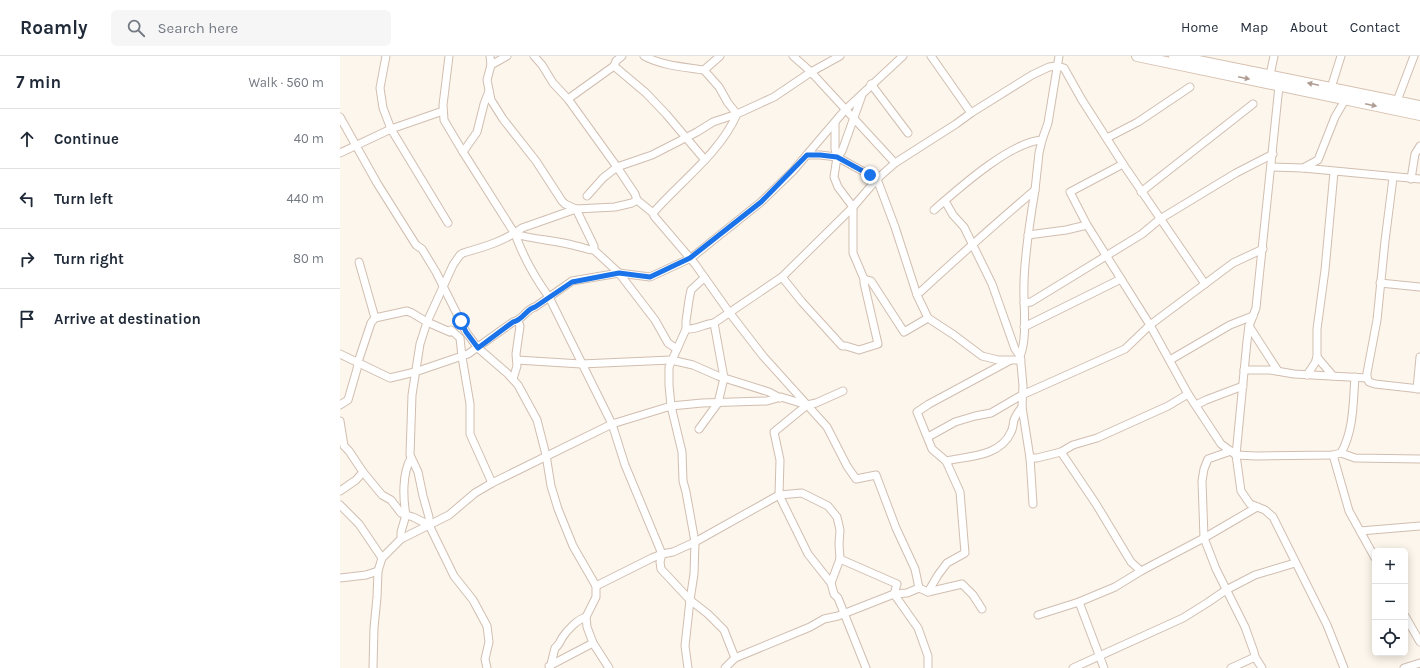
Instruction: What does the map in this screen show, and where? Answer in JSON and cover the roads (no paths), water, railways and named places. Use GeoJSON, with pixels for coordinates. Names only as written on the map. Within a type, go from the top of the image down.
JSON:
{"type":"FeatureCollection","features":[{"type":"Feature","properties":{"kind":"main road"},"geometry":{"type":"LineString","coordinates":[[1137,56],[1420,116]]}},
{"type":"Feature","properties":{"kind":"main road"},"geometry":{"type":"LineString","coordinates":[[1174,56],[1420,106]]}},
{"type":"Feature","properties":{"kind":"street"},"geometry":{"type":"LineString","coordinates":[[386,56],[380,88],[383,108],[391,129],[448,223]]}},
{"type":"Feature","properties":{"kind":"street"},"geometry":{"type":"LineString","coordinates":[[449,56],[443,111],[444,120],[515,234],[540,285],[549,297],[612,424],[625,465],[662,554],[660,562],[661,569],[690,600],[708,614],[724,630],[735,658]]}},
{"type":"Feature","properties":{"kind":"street"},"geometry":{"type":"LineString","coordinates":[[490,56],[491,65],[487,80],[491,100],[503,119],[536,161],[565,204],[576,209],[594,246],[594,250],[619,273],[655,320],[668,343],[677,349]]}},
{"type":"Feature","properties":{"kind":"street"},"geometry":{"type":"LineString","coordinates":[[491,65],[507,56]]}},
{"type":"Feature","properties":{"kind":"street"},"geometry":{"type":"LineString","coordinates":[[534,56],[542,65],[553,83],[568,99],[617,167],[635,194],[637,200],[653,213],[690,258],[763,356],[828,427],[847,466],[856,479],[876,475],[896,528],[915,569],[918,588]]}},
{"type":"Feature","properties":{"kind":"street"},"geometry":{"type":"LineString","coordinates":[[568,99],[614,66],[616,61],[622,56]]}},
{"type":"Feature","properties":{"kind":"street"},"geometry":{"type":"LineString","coordinates":[[644,56],[653,61],[704,70],[719,87],[728,103],[737,114]]}},
{"type":"Feature","properties":{"kind":"street"},"geometry":{"type":"LineString","coordinates":[[704,70],[720,56]]}},
{"type":"Feature","properties":{"kind":"street"},"geometry":{"type":"LineString","coordinates":[[793,56],[811,72],[895,163]]}},
{"type":"Feature","properties":{"kind":"street"},"geometry":{"type":"LineString","coordinates":[[587,196],[603,178],[617,167],[652,155],[713,122],[737,114],[774,97],[811,72],[840,56]]}},
{"type":"Feature","properties":{"kind":"street"},"geometry":{"type":"LineString","coordinates":[[340,354],[390,378],[416,372],[468,354],[513,322],[518,321],[530,308],[535,307],[572,282],[619,273],[650,277],[690,258],[761,202],[807,155],[845,110],[871,84],[903,56]]}},
{"type":"Feature","properties":{"kind":"street"},"geometry":{"type":"LineString","coordinates":[[932,56],[971,113]]}},
{"type":"Feature","properties":{"kind":"street"},"geometry":{"type":"LineString","coordinates":[[1033,504],[1030,458],[1022,407],[1023,386],[1020,358],[1023,348],[1025,265],[1042,140],[1048,123],[1058,56]]}},
{"type":"Feature","properties":{"kind":"street"},"geometry":{"type":"LineString","coordinates":[[1270,75],[1274,56]]}},
{"type":"Feature","properties":{"kind":"street"},"geometry":{"type":"LineString","coordinates":[[1331,88],[1341,56]]}},
{"type":"Feature","properties":{"kind":"street"},"geometry":{"type":"LineString","coordinates":[[1396,102],[1414,56]]}},
{"type":"Feature","properties":{"kind":"street"},"geometry":{"type":"LineString","coordinates":[[614,66],[646,93],[705,160]]}},
{"type":"Feature","properties":{"kind":"street"},"geometry":{"type":"LineString","coordinates":[[686,329],[693,330],[708,323],[714,323],[729,312],[749,301],[782,277],[854,207],[877,179],[895,163],[1032,75],[1049,67],[1057,66],[1064,68],[1082,100],[1141,192],[1205,284]]}},
{"type":"Feature","properties":{"kind":"street"},"geometry":{"type":"LineString","coordinates":[[871,84],[908,133]]}},
{"type":"Feature","properties":{"kind":"street"},"geometry":{"type":"LineString","coordinates":[[1279,86],[1272,167],[1256,308],[1249,326],[1234,453],[1241,490],[1250,504],[1265,510],[1273,517],[1327,625],[1344,668]]}},
{"type":"Feature","properties":{"kind":"street"},"geometry":{"type":"LineString","coordinates":[[1107,138],[1138,122],[1190,87]]}},
{"type":"Feature","properties":{"kind":"street"},"geometry":{"type":"LineString","coordinates":[[463,152],[477,132],[484,104],[490,91]]}},
{"type":"Feature","properties":{"kind":"street"},"geometry":{"type":"LineString","coordinates":[[837,157],[842,150],[863,93]]}},
{"type":"Feature","properties":{"kind":"street"},"geometry":{"type":"LineString","coordinates":[[1303,168],[1318,160],[1335,117],[1345,100]]}},
{"type":"Feature","properties":{"kind":"street"},"geometry":{"type":"LineString","coordinates":[[1141,192],[1253,104]]}},
{"type":"Feature","properties":{"kind":"street"},"geometry":{"type":"LineString","coordinates":[[340,152],[391,129],[443,111]]}},
{"type":"Feature","properties":{"kind":"street"},"geometry":{"type":"LineString","coordinates":[[653,213],[705,160],[725,137],[737,114]]}},
{"type":"Feature","properties":{"kind":"street"},"geometry":{"type":"LineString","coordinates":[[340,117],[395,212],[416,245],[422,249],[443,286],[466,332],[478,348],[503,368],[518,385],[537,420],[546,455],[551,486],[558,509],[573,546],[596,586],[596,597],[586,616],[563,636],[558,646],[555,648],[549,667]]}},
{"type":"Feature","properties":{"kind":"street"},"geometry":{"type":"LineString","coordinates":[[782,277],[802,302],[842,346],[860,350],[878,344],[864,279],[853,253],[854,207],[835,182],[834,177],[837,157],[835,149],[835,123]]}},
{"type":"Feature","properties":{"kind":"street"},"geometry":{"type":"LineString","coordinates":[[934,210],[999,158],[1022,145],[1042,140]]}},
{"type":"Feature","properties":{"kind":"street"},"geometry":{"type":"LineString","coordinates":[[1411,179],[1415,154],[1420,146]]}},
{"type":"Feature","properties":{"kind":"street"},"geometry":{"type":"LineString","coordinates":[[1024,303],[1031,302],[1108,256],[1142,234],[1160,219],[1236,173],[1273,154]]}},
{"type":"Feature","properties":{"kind":"street"},"geometry":{"type":"LineString","coordinates":[[807,155],[837,157],[877,179],[895,227],[917,295],[928,318],[982,356],[998,360],[1020,358]]}},
{"type":"Feature","properties":{"kind":"street"},"geometry":{"type":"LineString","coordinates":[[1318,160],[1323,171]]}},
{"type":"Feature","properties":{"kind":"street"},"geometry":{"type":"LineString","coordinates":[[1123,164],[1070,192],[1088,225],[1150,325],[1188,394],[1221,444],[1234,453]]}},
{"type":"Feature","properties":{"kind":"street"},"geometry":{"type":"LineString","coordinates":[[1272,167],[1303,168],[1393,178],[1420,179]]}},
{"type":"Feature","properties":{"kind":"street"},"geometry":{"type":"LineString","coordinates":[[1307,375],[1317,357],[1317,329],[1325,270],[1334,172]]}},
{"type":"Feature","properties":{"kind":"street"},"geometry":{"type":"LineString","coordinates":[[1393,178],[1377,320],[1367,378],[1369,382],[1375,384],[1419,389],[1420,357]]}},
{"type":"Feature","properties":{"kind":"street"},"geometry":{"type":"LineString","coordinates":[[917,295],[947,266],[1035,190]]}},
{"type":"Feature","properties":{"kind":"street"},"geometry":{"type":"LineString","coordinates":[[487,668],[485,659],[489,642],[487,626],[473,600],[454,576],[429,525],[429,517],[422,496],[418,472],[410,455],[412,395],[420,344],[427,322],[443,286],[460,255],[463,253],[486,246],[515,234],[522,228],[576,209],[615,207],[632,203],[637,200]]}},
{"type":"Feature","properties":{"kind":"street"},"geometry":{"type":"LineString","coordinates":[[945,201],[953,215],[964,226],[992,284],[1015,349],[1020,358]]}},
{"type":"Feature","properties":{"kind":"street"},"geometry":{"type":"LineString","coordinates":[[1028,235],[1088,225]]}},
{"type":"Feature","properties":{"kind":"street"},"geometry":{"type":"LineString","coordinates":[[515,234],[577,246],[587,250],[594,250]]}},
{"type":"Feature","properties":{"kind":"street"},"geometry":{"type":"LineString","coordinates":[[928,437],[955,422],[991,413],[1022,395],[1080,370],[1125,348],[1150,325],[1233,263],[1263,249]]}},
{"type":"Feature","properties":{"kind":"street"},"geometry":{"type":"LineString","coordinates":[[359,262],[375,318]]}},
{"type":"Feature","properties":{"kind":"street"},"geometry":{"type":"LineString","coordinates":[[688,668],[685,646],[694,574],[695,542],[683,481],[682,452],[671,406],[669,367],[686,329],[691,290],[704,278]]}},
{"type":"Feature","properties":{"kind":"street"},"geometry":{"type":"LineString","coordinates":[[864,279],[871,281],[904,332],[928,318]]}},
{"type":"Feature","properties":{"kind":"street"},"geometry":{"type":"LineString","coordinates":[[1024,327],[1121,279]]}},
{"type":"Feature","properties":{"kind":"street"},"geometry":{"type":"LineString","coordinates":[[1380,284],[1420,287]]}},
{"type":"Feature","properties":{"kind":"street"},"geometry":{"type":"LineString","coordinates":[[340,404],[348,400],[358,362],[371,323],[375,318],[407,311],[450,332],[451,330],[460,338],[470,404],[470,434],[492,483]]}},
{"type":"Feature","properties":{"kind":"street"},"geometry":{"type":"LineString","coordinates":[[1170,360],[1230,325],[1253,316]]}},
{"type":"Feature","properties":{"kind":"street"},"geometry":{"type":"LineString","coordinates":[[513,379],[517,366],[520,326],[518,321]]}},
{"type":"Feature","properties":{"kind":"street"},"geometry":{"type":"LineString","coordinates":[[699,429],[718,403],[724,378],[714,323]]}},
{"type":"Feature","properties":{"kind":"street"},"geometry":{"type":"LineString","coordinates":[[1249,326],[1278,371]]}},
{"type":"Feature","properties":{"kind":"street"},"geometry":{"type":"LineString","coordinates":[[1317,357],[1333,376]]}},
{"type":"Feature","properties":{"kind":"street"},"geometry":{"type":"LineString","coordinates":[[517,360],[581,364],[671,360],[693,365],[724,378],[769,392],[780,398]]}},
{"type":"Feature","properties":{"kind":"street"},"geometry":{"type":"LineString","coordinates":[[928,592],[947,563],[965,553],[960,492],[946,461],[932,449],[918,410],[1011,360]]}},
{"type":"Feature","properties":{"kind":"street"},"geometry":{"type":"LineString","coordinates":[[1244,370],[1278,371],[1307,375],[1367,378]]}},
{"type":"Feature","properties":{"kind":"street"},"geometry":{"type":"LineString","coordinates":[[1262,668],[1255,657],[1245,627],[1216,569],[1204,538],[1202,481],[1204,469],[1208,459],[1234,453],[1256,456],[1333,456],[1341,453],[1345,446],[1352,418],[1355,378]]}},
{"type":"Feature","properties":{"kind":"street"},"geometry":{"type":"LineString","coordinates":[[1196,405],[1243,386]]}},
{"type":"Feature","properties":{"kind":"street"},"geometry":{"type":"LineString","coordinates":[[843,391],[816,403],[807,405],[774,432],[780,460],[779,495],[808,554],[831,583],[834,594],[838,598],[866,668]]}},
{"type":"Feature","properties":{"kind":"street"},"geometry":{"type":"LineString","coordinates":[[1030,458],[1037,458],[1061,452],[1073,445],[1097,438],[1168,406],[1188,394]]}},
{"type":"Feature","properties":{"kind":"street"},"geometry":{"type":"LineString","coordinates":[[373,668],[374,628],[378,597],[378,571],[382,558],[401,539],[449,515],[475,493],[546,455],[612,424],[671,406],[702,403],[767,401],[781,397],[807,405]]}},
{"type":"Feature","properties":{"kind":"street"},"geometry":{"type":"LineString","coordinates":[[946,461],[991,452],[1000,446],[1012,432],[1016,415],[1022,407]]}},
{"type":"Feature","properties":{"kind":"street"},"geometry":{"type":"LineString","coordinates":[[340,426],[344,446],[382,495],[391,500],[401,513],[413,516],[429,525]]}},
{"type":"Feature","properties":{"kind":"street"},"geometry":{"type":"LineString","coordinates":[[1061,452],[1096,504],[1131,562],[1141,571]]}},
{"type":"Feature","properties":{"kind":"street"},"geometry":{"type":"LineString","coordinates":[[1341,453],[1355,458],[1420,459]]}},
{"type":"Feature","properties":{"kind":"street"},"geometry":{"type":"LineString","coordinates":[[1333,456],[1349,511],[1372,553]]}},
{"type":"Feature","properties":{"kind":"street"},"geometry":{"type":"LineString","coordinates":[[401,539],[401,532],[406,515],[404,492],[408,464],[411,458]]}},
{"type":"Feature","properties":{"kind":"street"},"geometry":{"type":"LineString","coordinates":[[340,491],[356,480],[363,472]]}},
{"type":"Feature","properties":{"kind":"street"},"geometry":{"type":"LineString","coordinates":[[596,586],[662,554],[673,552],[695,542],[779,495],[802,493],[828,506],[837,517],[839,523],[840,559],[831,583]]}},
{"type":"Feature","properties":{"kind":"street"},"geometry":{"type":"LineString","coordinates":[[340,505],[359,524],[382,558]]}},
{"type":"Feature","properties":{"kind":"street"},"geometry":{"type":"LineString","coordinates":[[1038,615],[1080,602],[1115,587],[1257,507]]}},
{"type":"Feature","properties":{"kind":"street"},"geometry":{"type":"LineString","coordinates":[[1360,531],[1420,526]]}},
{"type":"Feature","properties":{"kind":"street"},"geometry":{"type":"LineString","coordinates":[[840,559],[897,584],[894,594]]}},
{"type":"Feature","properties":{"kind":"street"},"geometry":{"type":"LineString","coordinates":[[1073,668],[1183,618],[1226,590],[1255,576],[1295,563]]}},
{"type":"Feature","properties":{"kind":"street"},"geometry":{"type":"LineString","coordinates":[[340,578],[366,576],[378,571]]}},
{"type":"Feature","properties":{"kind":"street"},"geometry":{"type":"LineString","coordinates":[[725,668],[735,658],[810,627],[824,619],[844,614],[894,594],[907,592],[918,588],[928,592],[962,584],[973,594],[982,609]]}},
{"type":"Feature","properties":{"kind":"street"},"geometry":{"type":"LineString","coordinates":[[894,594],[918,628],[928,656],[928,668]]}},
{"type":"Feature","properties":{"kind":"street"},"geometry":{"type":"LineString","coordinates":[[1080,602],[1104,668]]}},
{"type":"Feature","properties":{"kind":"street"},"geometry":{"type":"LineString","coordinates":[[586,616],[587,627],[593,643],[609,668]]}},
{"type":"Feature","properties":{"kind":"street"},"geometry":{"type":"LineString","coordinates":[[1407,620],[1420,642]]}},
{"type":"Feature","properties":{"kind":"street"},"geometry":{"type":"LineString","coordinates":[[549,667],[593,643]]}},
{"type":"Feature","properties":{"kind":"street"},"geometry":{"type":"LineString","coordinates":[[1232,668],[1255,657]]}},
{"type":"Feature","properties":{"kind":"street"},"geometry":{"type":"LineString","coordinates":[[1404,668],[1420,664]]}}]}
